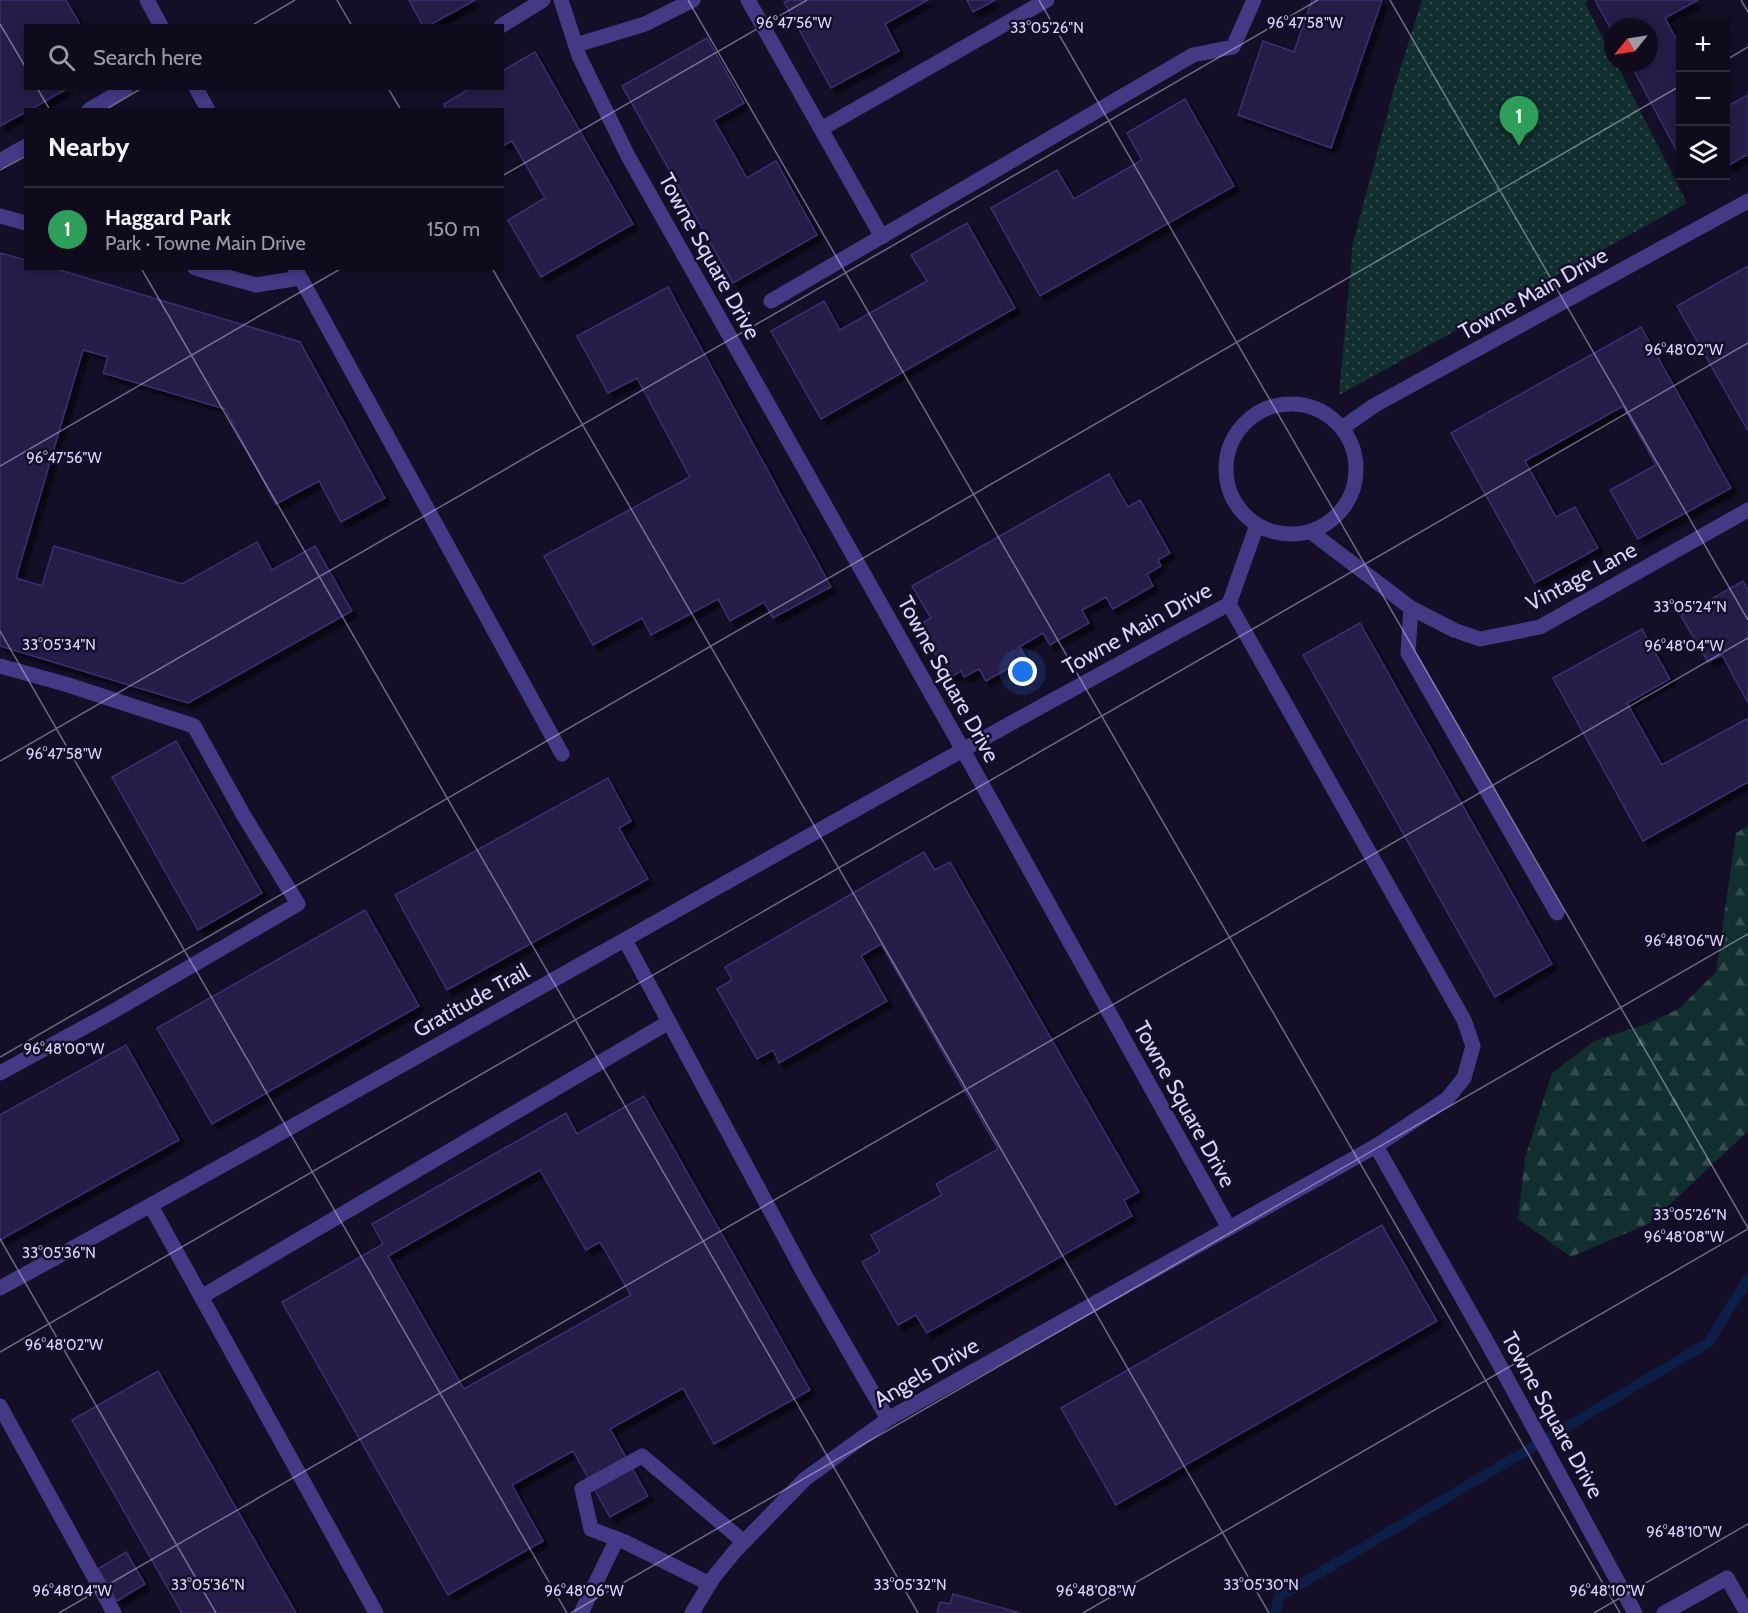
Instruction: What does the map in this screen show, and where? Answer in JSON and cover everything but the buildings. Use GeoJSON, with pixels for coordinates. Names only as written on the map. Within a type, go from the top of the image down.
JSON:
{"type":"FeatureCollection","features":[{"type":"Feature","properties":{"kind":"street"},"geometry":{"type":"LineString","coordinates":[[147,0],[160,24]]}},
{"type":"Feature","properties":{"kind":"street"},"geometry":{"type":"LineString","coordinates":[[504,24],[543,0]]}},
{"type":"Feature","properties":{"kind":"street","name":"Towne Square Drive"},"geometry":{"type":"LineString","coordinates":[[561,0],[579,56],[628,156],[963,750],[1228,1228]]}},
{"type":"Feature","properties":{"kind":"street"},"geometry":{"type":"LineString","coordinates":[[576,45],[645,24],[693,0]]}},
{"type":"Feature","properties":{"kind":"street"},"geometry":{"type":"LineString","coordinates":[[748,0],[882,237]]}},
{"type":"Feature","properties":{"kind":"street"},"geometry":{"type":"LineString","coordinates":[[821,129],[1047,0]]}},
{"type":"Feature","properties":{"kind":"street"},"geometry":{"type":"LineString","coordinates":[[771,301],[1193,55],[1233,47],[1254,0]]}},
{"type":"Feature","properties":{"kind":"street"},"geometry":{"type":"LineString","coordinates":[[92,108],[123,90]]}},
{"type":"Feature","properties":{"kind":"street"},"geometry":{"type":"LineString","coordinates":[[197,90],[207,108]]}},
{"type":"Feature","properties":{"kind":"street"},"geometry":{"type":"LineString","coordinates":[[0,161],[24,147]]}},
{"type":"Feature","properties":{"kind":"street","name":"Towne Main Drive"},"geometry":{"type":"LineString","coordinates":[[1342,428],[1375,405],[1748,201]]}},
{"type":"Feature","properties":{"kind":"street"},"geometry":{"type":"LineString","coordinates":[[0,216],[24,222]]}},
{"type":"Feature","properties":{"kind":"street"},"geometry":{"type":"LineString","coordinates":[[202,270],[256,285],[298,273],[562,754]]}},
{"type":"Feature","properties":{"kind":"street"},"geometry":{"type":"LineString","coordinates":[[1281,404],[1304,405],[1325,413],[1342,428],[1355,454],[1355,483],[1343,508],[1321,527],[1311,532],[1278,534],[1257,525],[1240,510],[1229,490],[1226,467],[1230,445],[1242,425],[1260,411],[1281,404]]}},
{"type":"Feature","properties":{"kind":"street","name":"Vintage Lane"},"geometry":{"type":"LineString","coordinates":[[1311,532],[1411,608],[1454,630],[1480,639],[1540,627],[1748,510]]}},
{"type":"Feature","properties":{"kind":"street","name":"Towne Main Drive"},"geometry":{"type":"LineString","coordinates":[[963,750],[1229,604],[1257,525]]}},
{"type":"Feature","properties":{"kind":"street"},"geometry":{"type":"LineString","coordinates":[[1228,1228],[1376,1146],[1447,1099],[1464,1078],[1473,1046],[1464,1020],[1229,604]]}},
{"type":"Feature","properties":{"kind":"street"},"geometry":{"type":"LineString","coordinates":[[1411,608],[1408,653],[1557,913]]}},
{"type":"Feature","properties":{"kind":"street"},"geometry":{"type":"LineString","coordinates":[[0,666],[65,684],[194,726],[244,816],[298,904],[105,1016],[0,1073]]}},
{"type":"Feature","properties":{"kind":"street","name":"Gratitude Trail"},"geometry":{"type":"LineString","coordinates":[[0,1288],[151,1206],[963,750]]}},
{"type":"Feature","properties":{"kind":"street"},"geometry":{"type":"LineString","coordinates":[[625,940],[806,1277],[888,1419]]}},
{"type":"Feature","properties":{"kind":"street"},"geometry":{"type":"LineString","coordinates":[[201,1297],[669,1022]]}},
{"type":"Feature","properties":{"kind":"street","name":"Towne Square Drive"},"geometry":{"type":"LineString","coordinates":[[1376,1146],[1487,1342],[1635,1613]]}},
{"type":"Feature","properties":{"kind":"street"},"geometry":{"type":"LineString","coordinates":[[151,1206],[376,1613]]}},
{"type":"Feature","properties":{"kind":"street","name":"Angels Drive"},"geometry":{"type":"LineString","coordinates":[[692,1613],[710,1584],[744,1542],[805,1479],[888,1419],[1228,1228]]}},
{"type":"Feature","properties":{"kind":"street"},"geometry":{"type":"LineString","coordinates":[[0,1406],[114,1613]]}},
{"type":"Feature","properties":{"kind":"street"},"geometry":{"type":"LineString","coordinates":[[710,1584],[617,1539],[591,1529],[582,1490],[642,1456],[744,1542]]}},
{"type":"Feature","properties":{"kind":"street"},"geometry":{"type":"LineString","coordinates":[[581,1613],[617,1539]]}},
{"type":"Feature","properties":{"kind":"street"},"geometry":{"type":"LineString","coordinates":[[1664,1613],[1727,1578],[1747,1613]]}},
{"type":"Feature","properties":{"kind":"green space"},"geometry":{"type":"Polygon","coordinates":[[[1422,0],[1589,0],[1585,3],[1604,40],[1604,72],[1621,72],[1687,203],[1339,395],[1353,243],[1394,89],[1422,0]]]}},
{"type":"Feature","properties":{"kind":"green space"},"geometry":{"type":"Polygon","coordinates":[[[1748,826],[1748,1131],[1650,1223],[1571,1257],[1518,1219],[1525,1158],[1552,1073],[1594,1041],[1649,1023],[1680,1008],[1716,972],[1736,833],[1748,826]]]}},
{"type":"Feature","properties":{"kind":"waterway"},"geometry":{"type":"LineString","coordinates":[[1275,1613],[1279,1597],[1708,1343],[1748,1279]]}},
{"type":"Feature","properties":{"kind":"place","name":"Haggard Park"},"geometry":{"type":"Point","coordinates":[1519,146]}}]}
